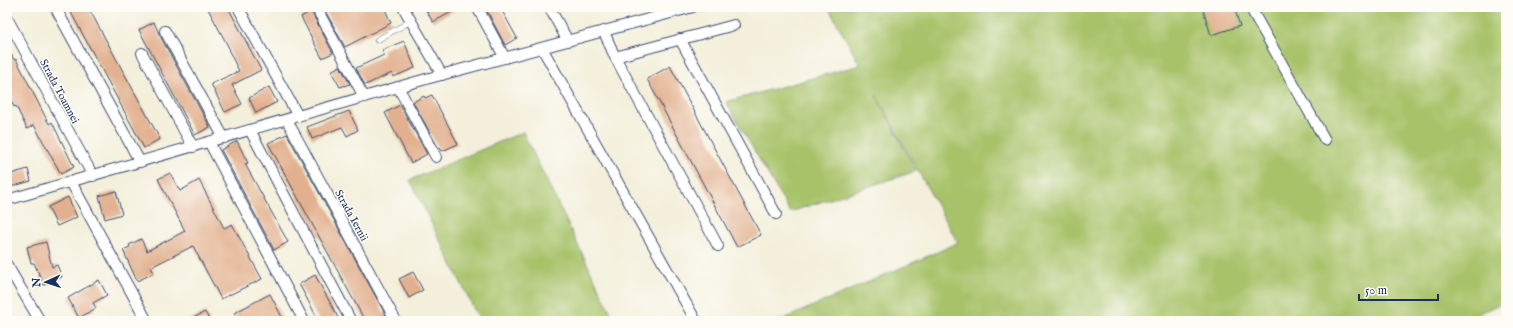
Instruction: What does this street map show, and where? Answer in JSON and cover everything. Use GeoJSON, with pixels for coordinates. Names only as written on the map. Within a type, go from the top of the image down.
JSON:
{"type":"FeatureCollection","features":[{"type":"Feature","properties":{"kind":"street"},"geometry":{"type":"LineString","coordinates":[[55,7],[140,162]]}},
{"type":"Feature","properties":{"kind":"street"},"geometry":{"type":"LineString","coordinates":[[238,7],[298,116]]}},
{"type":"Feature","properties":{"kind":"street"},"geometry":{"type":"LineString","coordinates":[[316,7],[364,97]]}},
{"type":"Feature","properties":{"kind":"street"},"geometry":{"type":"LineString","coordinates":[[403,7],[442,75]]}},
{"type":"Feature","properties":{"kind":"street"},"geometry":{"type":"LineString","coordinates":[[477,7],[505,58]]}},
{"type":"Feature","properties":{"kind":"street"},"geometry":{"type":"LineString","coordinates":[[549,7],[568,41]]}},
{"type":"Feature","properties":{"kind":"street"},"geometry":{"type":"LineString","coordinates":[[7,200],[398,87],[693,7]]}},
{"type":"Feature","properties":{"kind":"street"},"geometry":{"type":"LineString","coordinates":[[1250,7],[1324,140]]}},
{"type":"Feature","properties":{"kind":"street","name":"Strada Toamnei"},"geometry":{"type":"LineString","coordinates":[[7,18],[93,176]]}},
{"type":"Feature","properties":{"kind":"street"},"geometry":{"type":"LineString","coordinates":[[615,57],[734,25]]}},
{"type":"Feature","properties":{"kind":"street"},"geometry":{"type":"LineString","coordinates":[[165,31],[224,138]]}},
{"type":"Feature","properties":{"kind":"street"},"geometry":{"type":"LineString","coordinates":[[604,32],[615,57],[718,246]]}},
{"type":"Feature","properties":{"kind":"street"},"geometry":{"type":"LineString","coordinates":[[680,40],[776,214]]}},
{"type":"Feature","properties":{"kind":"street"},"geometry":{"type":"LineString","coordinates":[[542,48],[696,321]]}},
{"type":"Feature","properties":{"kind":"street"},"geometry":{"type":"LineString","coordinates":[[142,53],[193,147]]}},
{"type":"Feature","properties":{"kind":"street"},"geometry":{"type":"LineString","coordinates":[[398,87],[436,157]]}},
{"type":"Feature","properties":{"kind":"street","name":"Strada Iernii"},"geometry":{"type":"LineString","coordinates":[[287,120],[396,321]]}},
{"type":"Feature","properties":{"kind":"street"},"geometry":{"type":"LineString","coordinates":[[250,130],[351,321]]}},
{"type":"Feature","properties":{"kind":"street"},"geometry":{"type":"LineString","coordinates":[[209,142],[304,321]]}},
{"type":"Feature","properties":{"kind":"street"},"geometry":{"type":"LineString","coordinates":[[72,182],[146,321]]}},
{"type":"Feature","properties":{"kind":"street"},"geometry":{"type":"LineString","coordinates":[[7,265],[40,321]]}},
{"type":"Feature","properties":{"kind":"lane"},"geometry":{"type":"LineString","coordinates":[[377,40],[411,21]]}},
{"type":"Feature","properties":{"kind":"green space"},"geometry":{"type":"Polygon","coordinates":[[[828,7],[1506,7],[1506,301],[1463,321],[779,321],[958,243],[876,95],[916,171],[790,212],[726,102],[860,65],[828,7]]]}},
{"type":"Feature","properties":{"kind":"green space"},"geometry":{"type":"Polygon","coordinates":[[[523,132],[615,321],[480,321],[410,180],[523,132]]]}},
{"type":"Feature","properties":{"kind":"building"},"geometry":{"type":"Polygon","coordinates":[[[68,7],[88,7],[160,139],[144,148],[68,7]]]}},
{"type":"Feature","properties":{"kind":"building"},"geometry":{"type":"Polygon","coordinates":[[[207,7],[228,7],[261,70],[232,85],[242,104],[225,112],[211,84],[239,71],[229,51],[230,50],[207,7]]]}},
{"type":"Feature","properties":{"kind":"building"},"geometry":{"type":"Polygon","coordinates":[[[323,7],[384,7],[391,23],[345,47],[323,7]]]}},
{"type":"Feature","properties":{"kind":"building"},"geometry":{"type":"Polygon","coordinates":[[[424,7],[461,7],[433,22],[424,7]]]}},
{"type":"Feature","properties":{"kind":"building"},"geometry":{"type":"Polygon","coordinates":[[[485,7],[500,7],[517,38],[505,45],[485,7]]]}},
{"type":"Feature","properties":{"kind":"building"},"geometry":{"type":"Polygon","coordinates":[[[1202,7],[1234,7],[1240,26],[1211,35],[1202,7]]]}},
{"type":"Feature","properties":{"kind":"building"},"geometry":{"type":"Polygon","coordinates":[[[311,11],[333,53],[322,58],[301,17],[311,11]]]}},
{"type":"Feature","properties":{"kind":"building"},"geometry":{"type":"Polygon","coordinates":[[[154,22],[159,34],[210,127],[195,135],[139,30],[154,22]]]}},
{"type":"Feature","properties":{"kind":"building"},"geometry":{"type":"Polygon","coordinates":[[[404,41],[415,68],[393,77],[392,73],[365,85],[356,68],[384,55],[382,50],[404,41]]]}},
{"type":"Feature","properties":{"kind":"building"},"geometry":{"type":"Polygon","coordinates":[[[7,46],[14,60],[16,59],[49,124],[52,122],[74,167],[61,174],[34,125],[27,129],[16,106],[14,107],[7,93],[7,46]]]}},
{"type":"Feature","properties":{"kind":"building"},"geometry":{"type":"Polygon","coordinates":[[[340,66],[350,84],[340,87],[331,71],[340,66]]]}},
{"type":"Feature","properties":{"kind":"building"},"geometry":{"type":"Polygon","coordinates":[[[670,66],[761,235],[737,247],[647,79],[670,66]]]}},
{"type":"Feature","properties":{"kind":"building"},"geometry":{"type":"Polygon","coordinates":[[[269,87],[277,102],[256,113],[249,98],[269,87]]]}},
{"type":"Feature","properties":{"kind":"building"},"geometry":{"type":"Polygon","coordinates":[[[432,95],[458,144],[442,151],[440,148],[439,149],[413,102],[424,96],[425,98],[432,95]]]}},
{"type":"Feature","properties":{"kind":"building"},"geometry":{"type":"Polygon","coordinates":[[[400,105],[427,154],[411,163],[385,113],[400,105]]]}},
{"type":"Feature","properties":{"kind":"building"},"geometry":{"type":"Polygon","coordinates":[[[349,111],[358,130],[347,136],[342,127],[312,139],[307,127],[349,111]]]}},
{"type":"Feature","properties":{"kind":"building"},"geometry":{"type":"Polygon","coordinates":[[[287,134],[389,321],[365,321],[268,143],[287,134]]]}},
{"type":"Feature","properties":{"kind":"building"},"geometry":{"type":"Polygon","coordinates":[[[237,141],[248,163],[245,164],[288,242],[274,250],[221,150],[237,141]]]}},
{"type":"Feature","properties":{"kind":"building"},"geometry":{"type":"Polygon","coordinates":[[[28,169],[31,181],[7,188],[7,175],[28,169]]]}},
{"type":"Feature","properties":{"kind":"building"},"geometry":{"type":"Polygon","coordinates":[[[170,173],[180,191],[199,180],[224,228],[232,224],[262,279],[221,299],[193,246],[151,267],[154,273],[137,281],[123,250],[141,239],[147,251],[185,231],[158,179],[170,173]]]}},
{"type":"Feature","properties":{"kind":"building"},"geometry":{"type":"Polygon","coordinates":[[[116,191],[122,214],[105,219],[99,196],[116,191]]]}},
{"type":"Feature","properties":{"kind":"building"},"geometry":{"type":"Polygon","coordinates":[[[68,197],[77,217],[57,226],[48,207],[68,197]]]}},
{"type":"Feature","properties":{"kind":"building"},"geometry":{"type":"Polygon","coordinates":[[[46,242],[52,267],[57,265],[62,277],[44,285],[34,263],[31,263],[27,247],[46,242]]]}},
{"type":"Feature","properties":{"kind":"building"},"geometry":{"type":"Polygon","coordinates":[[[413,272],[423,290],[409,298],[399,279],[413,272]]]}},
{"type":"Feature","properties":{"kind":"building"},"geometry":{"type":"Polygon","coordinates":[[[315,275],[340,321],[319,321],[299,284],[315,275]]]}},
{"type":"Feature","properties":{"kind":"building"},"geometry":{"type":"Polygon","coordinates":[[[99,280],[107,295],[93,303],[96,308],[79,318],[68,298],[99,280]]]}},
{"type":"Feature","properties":{"kind":"building"},"geometry":{"type":"Polygon","coordinates":[[[270,294],[284,321],[239,321],[234,313],[270,294]]]}},
{"type":"Feature","properties":{"kind":"building"},"geometry":{"type":"Polygon","coordinates":[[[205,312],[210,321],[187,321],[205,312]]]}},
{"type":"Feature","properties":{"kind":"railway"},"geometry":{"type":"LineString","coordinates":[[1499,321],[1506,318]]}}]}
